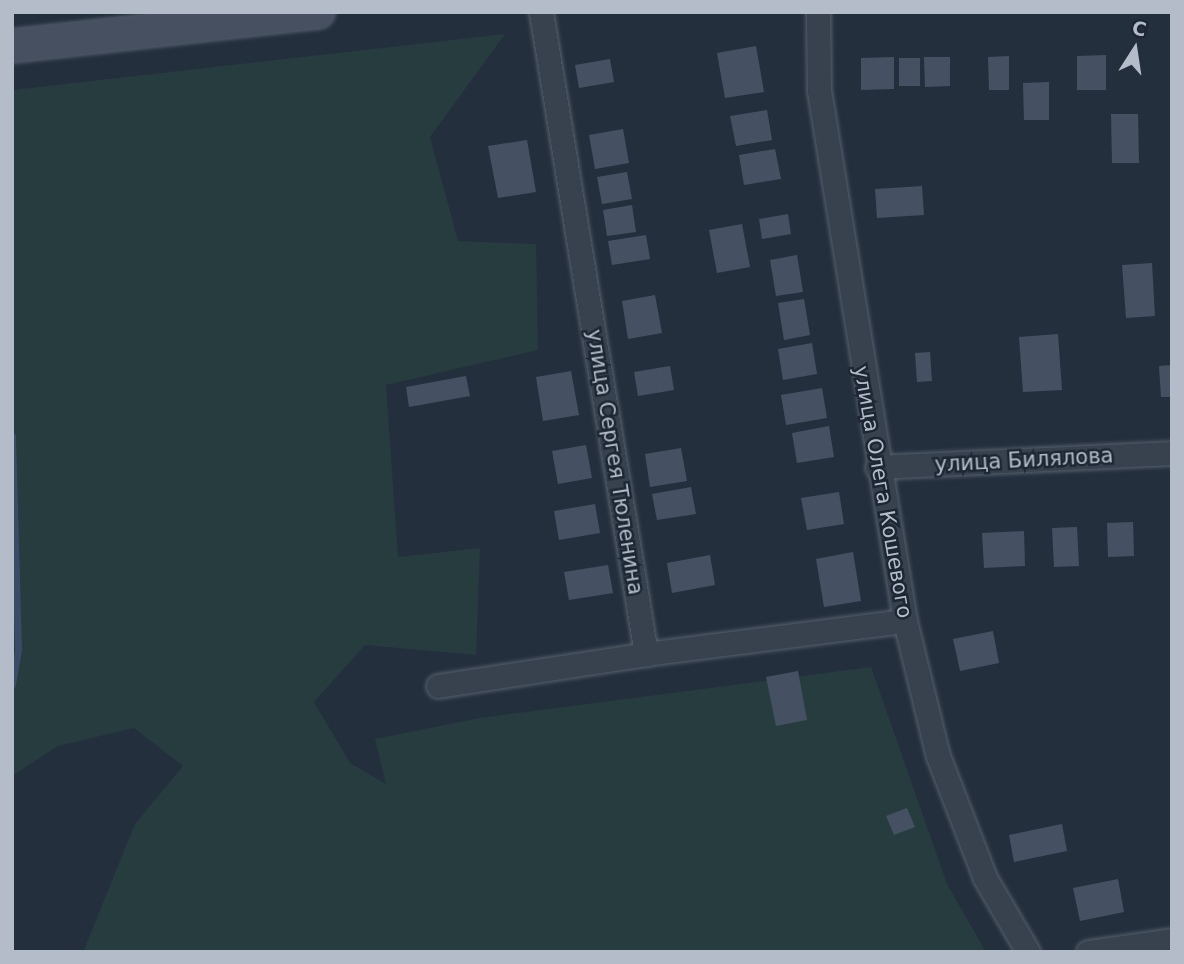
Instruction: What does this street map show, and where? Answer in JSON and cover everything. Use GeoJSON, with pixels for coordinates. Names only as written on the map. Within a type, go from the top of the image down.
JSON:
{"type":"FeatureCollection","features":[{"type":"Feature","properties":{"kind":"street"},"geometry":{"type":"LineString","coordinates":[[12,46],[318,12]]}},
{"type":"Feature","properties":{"kind":"street","name":"улица Сергея Тюленина"},"geometry":{"type":"LineString","coordinates":[[541,12],[646,654]]}},
{"type":"Feature","properties":{"kind":"street","name":"улица Олега Кошевого"},"geometry":{"type":"LineString","coordinates":[[818,12],[819,90],[877,467],[905,621],[938,756],[985,878],[1028,952]]}},
{"type":"Feature","properties":{"kind":"street","name":"улица Билялова"},"geometry":{"type":"LineString","coordinates":[[877,467],[1172,453]]}},
{"type":"Feature","properties":{"kind":"street"},"geometry":{"type":"LineString","coordinates":[[438,686],[646,654],[905,621]]}},
{"type":"Feature","properties":{"kind":"street"},"geometry":{"type":"LineString","coordinates":[[1088,952],[1172,940]]}},
{"type":"Feature","properties":{"kind":"green space"},"geometry":{"type":"Polygon","coordinates":[[[505,34],[430,137],[458,241],[536,244],[538,350],[386,385],[398,557],[480,548],[476,655],[365,645],[314,702],[350,763],[386,784],[375,739],[479,718],[871,667],[947,884],[986,952],[83,952],[135,824],[183,766],[134,728],[58,746],[12,776],[12,90],[505,34]]]}},
{"type":"Feature","properties":{"kind":"building"},"geometry":{"type":"Polygon","coordinates":[[[756,46],[764,92],[725,98],[717,53],[756,46]]]}},
{"type":"Feature","properties":{"kind":"building"},"geometry":{"type":"Polygon","coordinates":[[[1106,55],[1106,90],[1077,90],[1077,56],[1106,55]]]}},
{"type":"Feature","properties":{"kind":"building"},"geometry":{"type":"Polygon","coordinates":[[[1009,56],[1009,90],[989,90],[988,57],[1009,56]]]}},
{"type":"Feature","properties":{"kind":"building"},"geometry":{"type":"Polygon","coordinates":[[[894,57],[894,89],[861,90],[861,58],[894,57]]]}},
{"type":"Feature","properties":{"kind":"building"},"geometry":{"type":"Polygon","coordinates":[[[924,57],[950,57],[950,86],[925,87],[924,57]]]}},
{"type":"Feature","properties":{"kind":"building"},"geometry":{"type":"Polygon","coordinates":[[[899,58],[920,58],[920,86],[899,86],[899,58]]]}},
{"type":"Feature","properties":{"kind":"building"},"geometry":{"type":"Polygon","coordinates":[[[610,59],[614,82],[579,88],[575,65],[610,59]]]}},
{"type":"Feature","properties":{"kind":"building"},"geometry":{"type":"Polygon","coordinates":[[[1049,82],[1049,120],[1024,120],[1023,83],[1049,82]]]}},
{"type":"Feature","properties":{"kind":"building"},"geometry":{"type":"Polygon","coordinates":[[[767,110],[772,140],[736,146],[730,116],[767,110]]]}},
{"type":"Feature","properties":{"kind":"building"},"geometry":{"type":"Polygon","coordinates":[[[1111,114],[1138,114],[1139,163],[1112,163],[1111,114]]]}},
{"type":"Feature","properties":{"kind":"building"},"geometry":{"type":"Polygon","coordinates":[[[623,129],[629,163],[595,169],[589,135],[623,129]]]}},
{"type":"Feature","properties":{"kind":"building"},"geometry":{"type":"Polygon","coordinates":[[[527,140],[536,192],[498,198],[488,146],[527,140]]]}},
{"type":"Feature","properties":{"kind":"building"},"geometry":{"type":"Polygon","coordinates":[[[775,149],[781,179],[744,185],[739,155],[775,149]]]}},
{"type":"Feature","properties":{"kind":"building"},"geometry":{"type":"Polygon","coordinates":[[[627,172],[632,199],[602,204],[597,177],[627,172]]]}},
{"type":"Feature","properties":{"kind":"building"},"geometry":{"type":"Polygon","coordinates":[[[922,186],[924,215],[877,218],[875,189],[922,186]]]}},
{"type":"Feature","properties":{"kind":"building"},"geometry":{"type":"Polygon","coordinates":[[[632,205],[636,232],[607,236],[603,210],[632,205]]]}},
{"type":"Feature","properties":{"kind":"building"},"geometry":{"type":"Polygon","coordinates":[[[788,214],[791,234],[762,239],[759,219],[788,214]]]}},
{"type":"Feature","properties":{"kind":"building"},"geometry":{"type":"Polygon","coordinates":[[[742,224],[750,267],[717,273],[709,230],[742,224]]]}},
{"type":"Feature","properties":{"kind":"building"},"geometry":{"type":"Polygon","coordinates":[[[646,235],[650,259],[612,265],[608,241],[646,235]]]}},
{"type":"Feature","properties":{"kind":"building"},"geometry":{"type":"Polygon","coordinates":[[[797,255],[803,292],[776,296],[770,260],[797,255]]]}},
{"type":"Feature","properties":{"kind":"building"},"geometry":{"type":"Polygon","coordinates":[[[1152,263],[1155,316],[1126,318],[1122,265],[1152,263]]]}},
{"type":"Feature","properties":{"kind":"building"},"geometry":{"type":"Polygon","coordinates":[[[655,295],[662,333],[628,339],[622,301],[655,295]]]}},
{"type":"Feature","properties":{"kind":"building"},"geometry":{"type":"Polygon","coordinates":[[[804,299],[810,335],[784,340],[778,303],[804,299]]]}},
{"type":"Feature","properties":{"kind":"building"},"geometry":{"type":"Polygon","coordinates":[[[1058,334],[1062,390],[1023,392],[1019,337],[1058,334]]]}},
{"type":"Feature","properties":{"kind":"building"},"geometry":{"type":"Polygon","coordinates":[[[812,343],[817,374],[783,380],[778,349],[812,343]]]}},
{"type":"Feature","properties":{"kind":"building"},"geometry":{"type":"Polygon","coordinates":[[[930,352],[932,381],[917,382],[915,353],[930,352]]]}},
{"type":"Feature","properties":{"kind":"building"},"geometry":{"type":"Polygon","coordinates":[[[1172,365],[1172,397],[1161,397],[1159,366],[1172,365]]]}},
{"type":"Feature","properties":{"kind":"building"},"geometry":{"type":"Polygon","coordinates":[[[670,366],[674,390],[638,396],[634,372],[670,366]]]}},
{"type":"Feature","properties":{"kind":"building"},"geometry":{"type":"Polygon","coordinates":[[[571,371],[579,415],[543,421],[536,377],[571,371]]]}},
{"type":"Feature","properties":{"kind":"building"},"geometry":{"type":"Polygon","coordinates":[[[466,376],[470,396],[409,407],[406,387],[466,376]]]}},
{"type":"Feature","properties":{"kind":"building"},"geometry":{"type":"Polygon","coordinates":[[[822,388],[827,418],[786,425],[781,395],[822,388]]]}},
{"type":"Feature","properties":{"kind":"building"},"geometry":{"type":"Polygon","coordinates":[[[829,426],[834,457],[797,463],[792,433],[829,426]]]}},
{"type":"Feature","properties":{"kind":"building"},"geometry":{"type":"Polygon","coordinates":[[[586,445],[592,478],[558,484],[552,451],[586,445]]]}},
{"type":"Feature","properties":{"kind":"building"},"geometry":{"type":"Polygon","coordinates":[[[681,448],[687,481],[650,487],[645,454],[681,448]]]}},
{"type":"Feature","properties":{"kind":"building"},"geometry":{"type":"Polygon","coordinates":[[[691,487],[696,514],[657,520],[652,494],[691,487]]]}},
{"type":"Feature","properties":{"kind":"building"},"geometry":{"type":"Polygon","coordinates":[[[839,492],[844,524],[807,530],[801,498],[839,492]]]}},
{"type":"Feature","properties":{"kind":"building"},"geometry":{"type":"Polygon","coordinates":[[[595,504],[600,533],[559,540],[554,511],[595,504]]]}},
{"type":"Feature","properties":{"kind":"building"},"geometry":{"type":"Polygon","coordinates":[[[1133,522],[1134,556],[1108,557],[1107,523],[1133,522]]]}},
{"type":"Feature","properties":{"kind":"building"},"geometry":{"type":"Polygon","coordinates":[[[1077,527],[1079,566],[1054,567],[1052,528],[1077,527]]]}},
{"type":"Feature","properties":{"kind":"building"},"geometry":{"type":"Polygon","coordinates":[[[1024,531],[1025,566],[984,568],[982,533],[1024,531]]]}},
{"type":"Feature","properties":{"kind":"building"},"geometry":{"type":"Polygon","coordinates":[[[853,552],[861,601],[824,607],[816,559],[853,552]]]}},
{"type":"Feature","properties":{"kind":"building"},"geometry":{"type":"Polygon","coordinates":[[[710,555],[715,585],[672,593],[667,563],[710,555]]]}},
{"type":"Feature","properties":{"kind":"building"},"geometry":{"type":"Polygon","coordinates":[[[608,565],[613,593],[569,600],[564,572],[608,565]]]}},
{"type":"Feature","properties":{"kind":"building"},"geometry":{"type":"Polygon","coordinates":[[[993,631],[999,663],[960,671],[953,639],[993,631]]]}},
{"type":"Feature","properties":{"kind":"building"},"geometry":{"type":"Polygon","coordinates":[[[798,671],[807,720],[776,726],[766,677],[798,671]]]}},
{"type":"Feature","properties":{"kind":"building"},"geometry":{"type":"Polygon","coordinates":[[[907,808],[915,827],[894,835],[886,816],[907,808]]]}},
{"type":"Feature","properties":{"kind":"building"},"geometry":{"type":"Polygon","coordinates":[[[1062,824],[1067,851],[1014,862],[1009,835],[1062,824]]]}},
{"type":"Feature","properties":{"kind":"building"},"geometry":{"type":"Polygon","coordinates":[[[1118,879],[1124,912],[1080,921],[1073,888],[1118,879]]]}},
{"type":"Feature","properties":{"kind":"waterway"},"geometry":{"type":"LineString","coordinates":[[12,436],[18,650],[12,684]]}}]}
